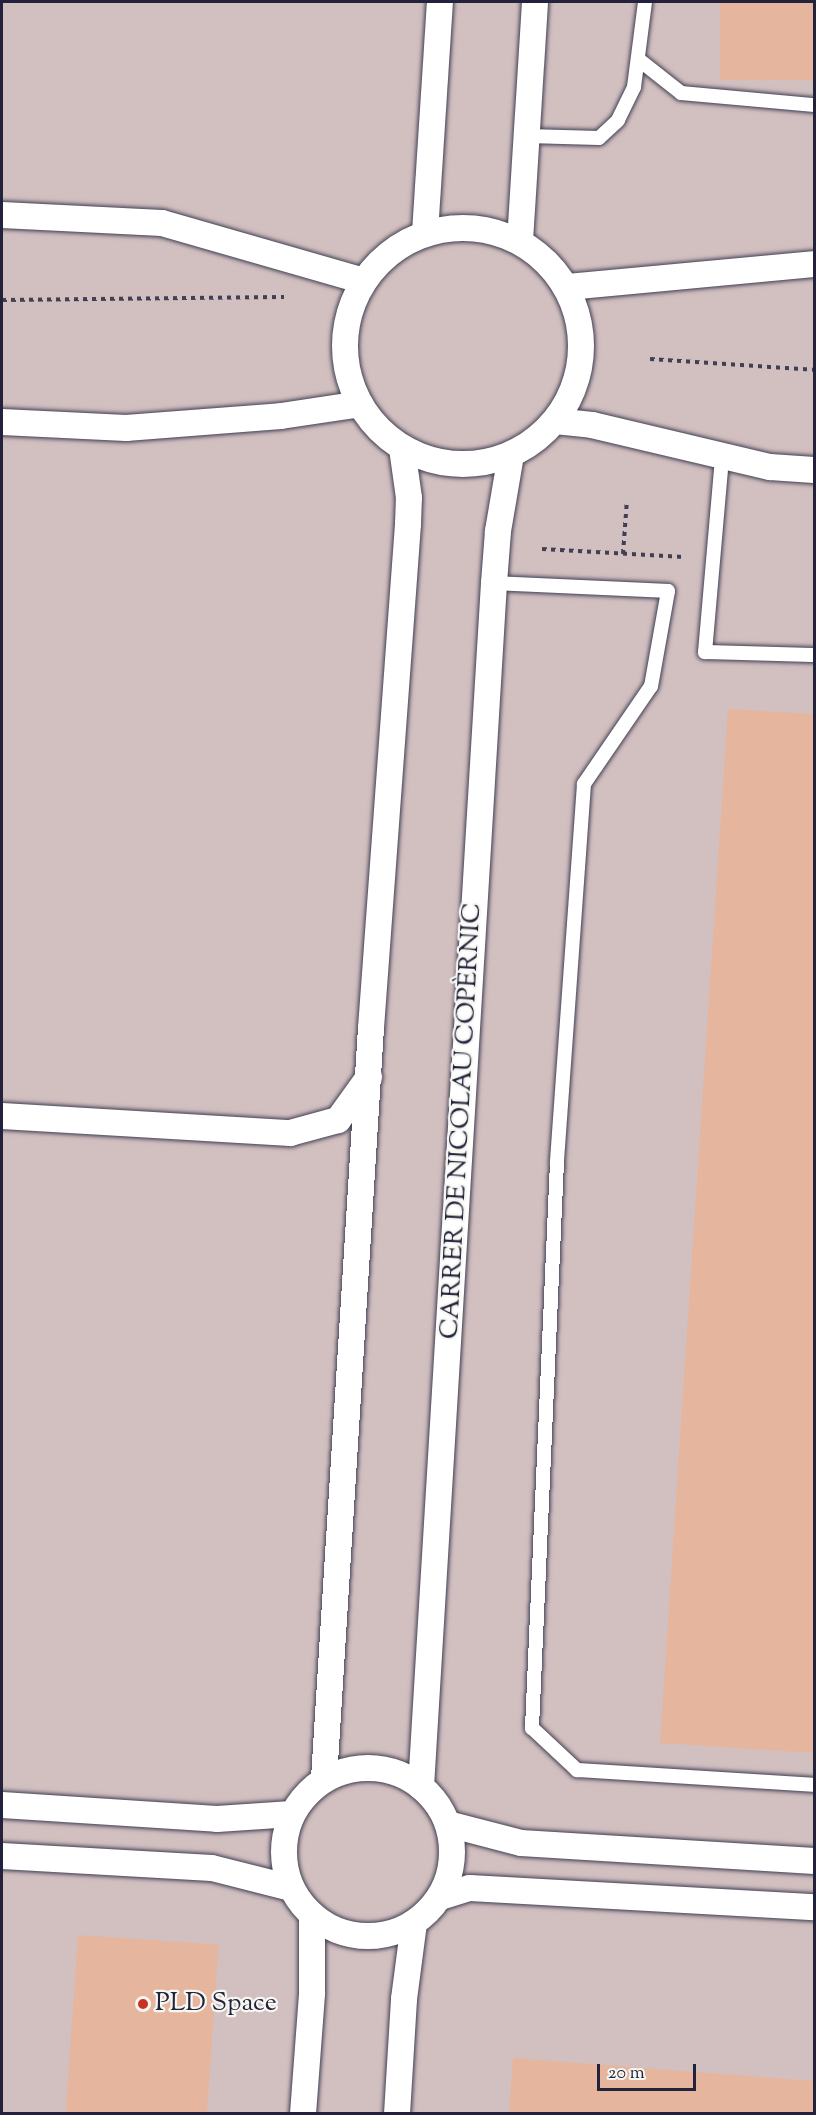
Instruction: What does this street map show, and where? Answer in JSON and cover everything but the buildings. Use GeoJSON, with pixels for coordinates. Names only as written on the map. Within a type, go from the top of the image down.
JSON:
{"type":"FeatureCollection","features":[{"type":"Feature","properties":{"kind":"street"},"geometry":{"type":"LineString","coordinates":[[425,233],[440,2]]}},
{"type":"Feature","properties":{"kind":"street"},"geometry":{"type":"LineString","coordinates":[[520,241],[535,2]]}},
{"type":"Feature","properties":{"kind":"street"},"geometry":{"type":"LineString","coordinates":[[2,215],[162,223],[364,281]]}},
{"type":"Feature","properties":{"kind":"street"},"geometry":{"type":"LineString","coordinates":[[474,227],[520,241],[554,267],[575,303],[582,357],[564,408],[555,422],[534,441],[511,455],[475,464],[435,461],[402,448],[372,422],[360,404],[348,374],[345,334],[364,281],[372,270],[406,241],[425,233],[474,227]]}},
{"type":"Feature","properties":{"kind":"street"},"geometry":{"type":"LineString","coordinates":[[567,287],[814,264]]}},
{"type":"Feature","properties":{"kind":"street"},"geometry":{"type":"LineString","coordinates":[[2,422],[126,428],[281,416],[360,404]]}},
{"type":"Feature","properties":{"kind":"street"},"geometry":{"type":"LineString","coordinates":[[555,422],[592,425],[722,458],[770,467],[814,470]]}},
{"type":"Feature","properties":{"kind":"street"},"geometry":{"type":"LineString","coordinates":[[324,1779],[409,498],[402,448]]}},
{"type":"Feature","properties":{"kind":"street","name":"CARRER DE NICOLAU COPÈRNIC"},"geometry":{"type":"LineString","coordinates":[[421,1787],[498,531],[511,455]]}},
{"type":"Feature","properties":{"kind":"street"},"geometry":{"type":"LineString","coordinates":[[2,1116],[290,1133],[338,1120],[369,1077]]}},
{"type":"Feature","properties":{"kind":"street"},"geometry":{"type":"LineString","coordinates":[[381,1768],[413,1780],[421,1787],[438,1803],[448,1824],[452,1840],[452,1864],[440,1897],[414,1923],[387,1935],[354,1936],[322,1924],[298,1902],[285,1871],[284,1838],[292,1814],[299,1803],[324,1779],[349,1769],[381,1768]]}},
{"type":"Feature","properties":{"kind":"street"},"geometry":{"type":"LineString","coordinates":[[2,1805],[217,1819],[292,1814]]}},
{"type":"Feature","properties":{"kind":"street"},"geometry":{"type":"LineString","coordinates":[[448,1824],[521,1843],[814,1861]]}},
{"type":"Feature","properties":{"kind":"street"},"geometry":{"type":"LineString","coordinates":[[2,1856],[212,1868],[291,1888]]}},
{"type":"Feature","properties":{"kind":"street"},"geometry":{"type":"LineString","coordinates":[[440,1897],[470,1888],[814,1907]]}},
{"type":"Feature","properties":{"kind":"street"},"geometry":{"type":"LineString","coordinates":[[303,2114],[312,1993],[312,1915]]}},
{"type":"Feature","properties":{"kind":"street"},"geometry":{"type":"LineString","coordinates":[[397,2114],[404,1999],[414,1923]]}},
{"type":"Feature","properties":{"kind":"lane"},"geometry":{"type":"LineString","coordinates":[[527,136],[599,138],[618,120],[634,87],[645,2]]}},
{"type":"Feature","properties":{"kind":"lane"},"geometry":{"type":"LineString","coordinates":[[638,59],[681,93],[814,105]]}},
{"type":"Feature","properties":{"kind":"lane"},"geometry":{"type":"LineString","coordinates":[[722,458],[705,652],[814,655]]}},
{"type":"Feature","properties":{"kind":"lane"},"geometry":{"type":"LineString","coordinates":[[495,583],[668,591],[651,686],[584,784],[557,1162],[532,1728],[578,1770],[814,1785]]}},
{"type":"Feature","properties":{"kind":"path"},"geometry":{"type":"LineString","coordinates":[[2,300],[284,297]]}},
{"type":"Feature","properties":{"kind":"path"},"geometry":{"type":"LineString","coordinates":[[650,359],[814,370]]}},
{"type":"Feature","properties":{"kind":"path"},"geometry":{"type":"LineString","coordinates":[[624,554],[627,500]]}},
{"type":"Feature","properties":{"kind":"path"},"geometry":{"type":"LineString","coordinates":[[542,549],[684,557]]}},
{"type":"Feature","properties":{"kind":"shaded area"},"geometry":{"type":"Polygon","coordinates":[[[2,2],[814,2],[814,2113],[2,2113],[2,2]]]}},
{"type":"Feature","properties":{"kind":"place","name":"PLD Space"},"geometry":{"type":"Point","coordinates":[143,2004]}}]}
